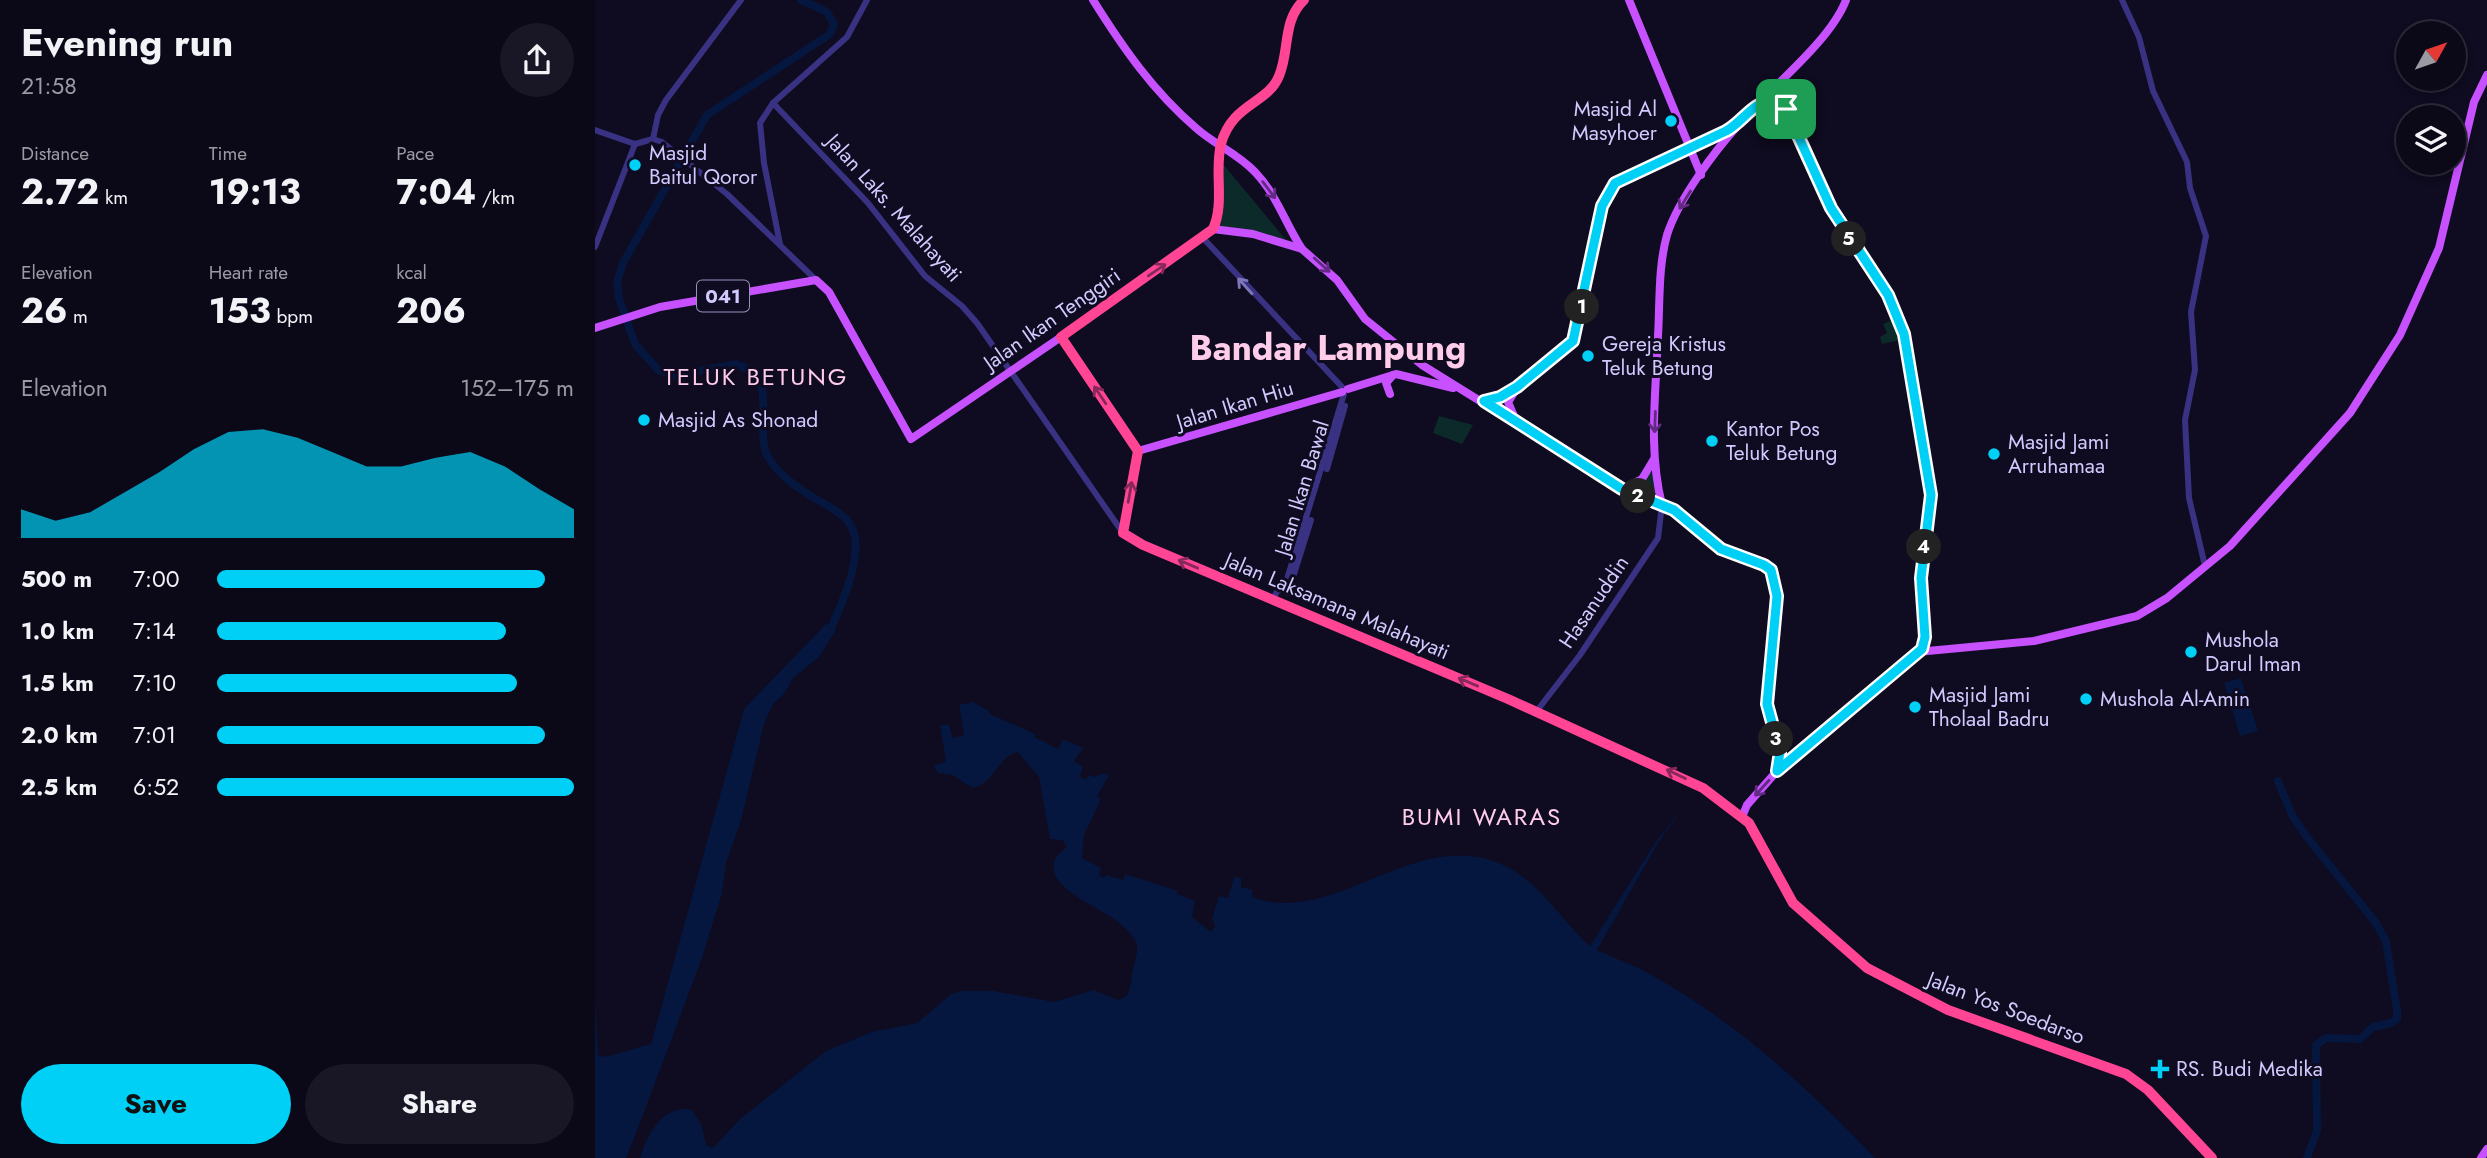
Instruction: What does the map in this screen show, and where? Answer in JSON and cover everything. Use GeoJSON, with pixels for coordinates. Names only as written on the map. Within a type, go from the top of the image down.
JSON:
{"type":"FeatureCollection","features":[{"type":"Feature","properties":{"kind":"highway"},"geometry":{"type":"LineString","coordinates":[[1213,229],[1217,215],[1220,147],[1232,118],[1271,88],[1279,77],[1291,16],[1304,0]]}},
{"type":"Feature","properties":{"kind":"highway","name":"Jalan Ikan Tenggiri"},"geometry":{"type":"LineString","coordinates":[[1061,337],[1213,229]]}},
{"type":"Feature","properties":{"kind":"highway"},"geometry":{"type":"LineString","coordinates":[[1061,337],[1138,451],[1123,533]]}},
{"type":"Feature","properties":{"kind":"highway","name":"Jalan Laksamana Malahayati"},"geometry":{"type":"LineString","coordinates":[[1123,533],[1136,542],[1691,781],[1734,809]]}},
{"type":"Feature","properties":{"kind":"highway","name":"Jalan Yos Soedarso"},"geometry":{"type":"LineString","coordinates":[[1734,809],[1749,823],[1793,903],[1842,949],[1867,968],[1914,994],[1974,1021],[2124,1077],[2145,1093],[2207,1158]]}},
{"type":"Feature","properties":{"kind":"highway","name":"Jalan Yos Soedarso"},"geometry":{"type":"LineString","coordinates":[[1974,1021],[2126,1074],[2148,1090],[2213,1158]]}},
{"type":"Feature","properties":{"kind":"main road"},"geometry":{"type":"LineString","coordinates":[[1093,0],[1152,86],[1220,147],[1232,151],[1257,173],[1280,204],[1302,249],[1337,279],[1365,319],[1384,336],[1622,489],[1674,510],[1721,549],[1764,565],[1774,577],[1777,596],[1767,706],[1780,752],[1777,771]]}},
{"type":"Feature","properties":{"kind":"main road"},"geometry":{"type":"LineString","coordinates":[[1629,0],[1701,175]]}},
{"type":"Feature","properties":{"kind":"main road"},"geometry":{"type":"LineString","coordinates":[[1663,505],[1654,459],[1660,292],[1665,246],[1674,218],[1738,124],[1839,15],[1846,0]]}},
{"type":"Feature","properties":{"kind":"main road"},"geometry":{"type":"LineString","coordinates":[[1743,818],[1747,805],[1777,771],[1922,649],[1940,652],[1966,646],[2034,641],[2137,616],[2167,598],[2230,546],[2343,422],[2395,344],[2435,258],[2473,102],[2487,75]]}},
{"type":"Feature","properties":{"kind":"main road"},"geometry":{"type":"LineString","coordinates":[[1484,401],[1500,397],[1517,387],[1573,341],[1599,219],[1609,190],[1629,174],[1738,124]]}},
{"type":"Feature","properties":{"kind":"main road"},"geometry":{"type":"LineString","coordinates":[[1710,139],[1717,139],[1722,146]]}},
{"type":"Feature","properties":{"kind":"main road"},"geometry":{"type":"LineString","coordinates":[[1213,229],[1253,234],[1302,249]]}},
{"type":"Feature","properties":{"kind":"main road","name":"Jalan Ikan Tenggiri"},"geometry":{"type":"LineString","coordinates":[[816,280],[829,292],[911,439],[1061,337]]}},
{"type":"Feature","properties":{"kind":"main road","name":"041"},"geometry":{"type":"LineString","coordinates":[[595,328],[660,307],[816,280]]}},
{"type":"Feature","properties":{"kind":"main road"},"geometry":{"type":"LineString","coordinates":[[1390,394],[1386,383],[1396,373],[1420,377],[1469,393]]}},
{"type":"Feature","properties":{"kind":"main road","name":"Jalan Ikan Hiu"},"geometry":{"type":"LineString","coordinates":[[1138,451],[1345,391],[1396,373]]}},
{"type":"Feature","properties":{"kind":"main road"},"geometry":{"type":"LineString","coordinates":[[1517,387],[1508,406],[1517,422]]}},
{"type":"Feature","properties":{"kind":"main road"},"geometry":{"type":"LineString","coordinates":[[1497,408],[1504,405],[1500,397]]}},
{"type":"Feature","properties":{"kind":"main road"},"geometry":{"type":"LineString","coordinates":[[1622,489],[1642,479],[1654,459]]}},
{"type":"Feature","properties":{"kind":"main road"},"geometry":{"type":"LineString","coordinates":[[1780,752],[1792,759]]}},
{"type":"Feature","properties":{"kind":"main road"},"geometry":{"type":"LineString","coordinates":[[1734,809],[1747,805]]}},
{"type":"Feature","properties":{"kind":"main road"},"geometry":{"type":"LineString","coordinates":[[2481,1158],[2487,1149]]}},
{"type":"Feature","properties":{"kind":"street"},"geometry":{"type":"LineString","coordinates":[[653,139],[658,115],[666,100],[741,0]]}},
{"type":"Feature","properties":{"kind":"street"},"geometry":{"type":"LineString","coordinates":[[780,244],[759,129],[763,115],[847,37],[867,0]]}},
{"type":"Feature","properties":{"kind":"street"},"geometry":{"type":"LineString","coordinates":[[2122,0],[2139,37],[2153,91],[2187,162],[2190,188],[2206,236],[2191,312],[2195,370],[2185,420],[2189,498],[2205,566]]}},
{"type":"Feature","properties":{"kind":"street"},"geometry":{"type":"LineString","coordinates":[[1784,76],[1786,109],[1831,208],[1888,295],[1904,334],[1931,495],[1921,578],[1925,637],[1922,649]]}},
{"type":"Feature","properties":{"kind":"street"},"geometry":{"type":"LineString","coordinates":[[1759,102],[1773,101],[1786,109]]}},
{"type":"Feature","properties":{"kind":"street","name":"Jalan Laks. Malahayati"},"geometry":{"type":"LineString","coordinates":[[773,103],[868,203],[925,276],[968,312],[1123,533]]}},
{"type":"Feature","properties":{"kind":"street"},"geometry":{"type":"LineString","coordinates":[[595,130],[635,144],[653,139],[676,153],[780,244],[816,280]]}},
{"type":"Feature","properties":{"kind":"street"},"geometry":{"type":"LineString","coordinates":[[595,247],[635,144]]}},
{"type":"Feature","properties":{"kind":"street"},"geometry":{"type":"LineString","coordinates":[[1203,238],[1345,391]]}},
{"type":"Feature","properties":{"kind":"street","name":"Jalan Ikan Bawal"},"geometry":{"type":"LineString","coordinates":[[1285,606],[1286,591],[1345,391]]}},
{"type":"Feature","properties":{"kind":"street","name":"Hasanuddin"},"geometry":{"type":"LineString","coordinates":[[1536,712],[1580,654],[1658,538],[1663,505]]}},
{"type":"Feature","properties":{"kind":"street","name":"Jalan Ikan Bawal"},"geometry":{"type":"LineString","coordinates":[[1273,600],[1277,591],[1286,591]]}},
{"type":"Feature","properties":{"kind":"green space"},"geometry":{"type":"Polygon","coordinates":[[[1223,164],[1286,240],[1219,226],[1223,164]]]}},
{"type":"Feature","properties":{"kind":"green space"},"geometry":{"type":"Polygon","coordinates":[[[1894,319],[1901,340],[1882,344],[1880,337],[1887,333],[1883,324],[1894,319]]]}},
{"type":"Feature","properties":{"kind":"green space"},"geometry":{"type":"Polygon","coordinates":[[[1439,416],[1473,425],[1462,444],[1433,433],[1439,416]]]}},
{"type":"Feature","properties":{"kind":"green space"},"geometry":{"type":"Polygon","coordinates":[[[1651,468],[1656,497],[1633,490],[1645,480],[1651,468]]]}},
{"type":"Feature","properties":{"kind":"water"},"geometry":{"type":"Polygon","coordinates":[[[827,623],[836,630],[819,657],[793,678],[785,693],[773,704],[764,724],[741,821],[726,863],[722,893],[702,958],[626,1158],[595,1158],[595,1000],[598,1055],[605,1057],[651,1044],[744,709],[827,623]]]}},
{"type":"Feature","properties":{"kind":"water"},"geometry":{"type":"Polygon","coordinates":[[[2241,678],[2258,731],[2240,736],[2224,683],[2241,678]]]}},
{"type":"Feature","properties":{"kind":"water"},"geometry":{"type":"Polygon","coordinates":[[[973,702],[990,714],[1035,734],[1034,737],[1058,749],[1063,739],[1083,748],[1074,761],[1083,767],[1080,776],[1085,780],[1089,775],[1094,777],[1103,773],[1109,776],[1097,796],[1101,799],[1084,835],[1082,858],[1101,868],[1099,875],[1104,878],[1107,875],[1123,880],[1125,874],[1178,891],[1177,894],[1195,901],[1192,917],[1211,932],[1215,926],[1212,919],[1219,896],[1228,898],[1234,877],[1241,878],[1241,887],[1252,890],[1252,897],[1283,903],[1315,899],[1410,865],[1443,857],[1476,857],[1521,875],[1590,946],[1655,843],[1688,801],[1658,843],[1597,950],[1678,990],[1739,1033],[1796,1081],[1875,1158],[640,1158],[652,1131],[673,1111],[692,1110],[702,1126],[706,1145],[713,1148],[740,1119],[826,1051],[872,1032],[917,1023],[950,995],[960,991],[994,991],[1054,1002],[1094,990],[1118,1000],[1127,996],[1136,956],[1136,943],[1129,932],[1074,894],[1055,874],[1054,862],[1067,846],[1062,840],[1050,839],[1039,777],[1018,752],[1006,758],[987,781],[973,788],[952,775],[938,773],[934,766],[946,761],[940,725],[949,725],[953,738],[964,735],[959,705],[973,702]]]}},
{"type":"Feature","properties":{"kind":"waterway"},"geometry":{"type":"LineString","coordinates":[[801,0],[827,12],[834,24],[830,34],[707,115],[623,263],[617,282],[619,298],[635,344],[658,370],[676,376],[736,364],[757,373],[763,394],[763,440],[768,457],[793,484],[843,516],[853,530],[855,557],[852,573],[832,626]]}},
{"type":"Feature","properties":{"kind":"waterway"},"geometry":{"type":"LineString","coordinates":[[2278,781],[2292,815],[2306,836],[2376,923],[2386,941],[2397,1011],[2397,1019],[2373,1027],[2360,1039],[2326,1038],[2316,1045],[2317,1131],[2307,1158]]}},
{"type":"Feature","properties":{"kind":"place","name":"Masjid Al Masyhoer"},"geometry":{"type":"Point","coordinates":[1671,121]}},
{"type":"Feature","properties":{"kind":"place","name":"Masjid Baitul Qoror"},"geometry":{"type":"Point","coordinates":[635,165]}},
{"type":"Feature","properties":{"kind":"place","name":"Gereja Kristus Teluk Betung"},"geometry":{"type":"Point","coordinates":[1588,356]}},
{"type":"Feature","properties":{"kind":"place","name":"Masjid As Shonad"},"geometry":{"type":"Point","coordinates":[644,420]}},
{"type":"Feature","properties":{"kind":"place","name":"Kantor Pos Teluk Betung"},"geometry":{"type":"Point","coordinates":[1712,441]}},
{"type":"Feature","properties":{"kind":"place","name":"Masjid Jami Arruhamaa"},"geometry":{"type":"Point","coordinates":[1994,454]}},
{"type":"Feature","properties":{"kind":"place","name":"Mushola Darul Iman"},"geometry":{"type":"Point","coordinates":[2191,652]}},
{"type":"Feature","properties":{"kind":"place","name":"Mushola Al-Amin"},"geometry":{"type":"Point","coordinates":[2086,699]}},
{"type":"Feature","properties":{"kind":"place","name":"Masjid Jami Tholaal Badru"},"geometry":{"type":"Point","coordinates":[1915,707]}},
{"type":"Feature","properties":{"kind":"place","name":"RS. Budi Medika"},"geometry":{"type":"Point","coordinates":[2160,1069]}},
{"type":"Feature","properties":{"kind":"district","name":"Bandar Lampung"},"geometry":{"type":"Point","coordinates":[1328,348]}},
{"type":"Feature","properties":{"kind":"district","name":"TELUK BETUNG"},"geometry":{"type":"Point","coordinates":[756,376]}},
{"type":"Feature","properties":{"kind":"district","name":"BUMI WARAS"},"geometry":{"type":"Point","coordinates":[1482,816]}},
{"type":"Feature","properties":{"kind":"route"},"geometry":{"type":"LineString","coordinates":[[1773,101],[1786,109],[1831,208],[1879,280],[1900,321],[1925,458],[1931,507],[1921,578],[1925,644],[1777,771],[1780,752],[1767,704],[1777,596],[1776,581],[1771,570],[1721,549],[1674,510],[1622,489],[1484,401],[1500,397],[1517,387],[1573,341],[1602,206],[1615,183],[1738,124],[1759,102],[1773,101]]}}]}
